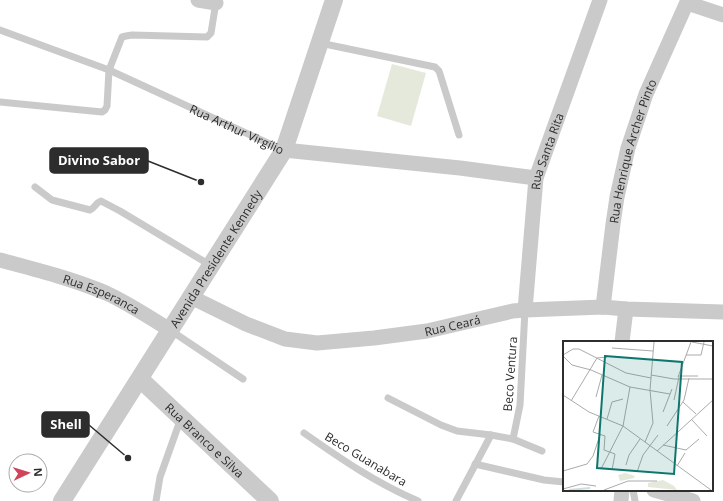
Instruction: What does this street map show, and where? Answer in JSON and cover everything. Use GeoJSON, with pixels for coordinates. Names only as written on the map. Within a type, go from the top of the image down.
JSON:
{"type":"FeatureCollection","features":[{"type":"Feature","properties":{"kind":"street"},"geometry":{"type":"LineString","coordinates":[[198,0],[216,2]]}},
{"type":"Feature","properties":{"kind":"street","name":"Avenida Presidente Kennedy"},"geometry":{"type":"LineString","coordinates":[[62,501],[284,150],[334,0]]}},
{"type":"Feature","properties":{"kind":"street","name":"Rua Santa Rita"},"geometry":{"type":"LineString","coordinates":[[525,310],[536,178],[600,0]]}},
{"type":"Feature","properties":{"kind":"street","name":"Rua Henrique Archer Pinto"},"geometry":{"type":"LineString","coordinates":[[603,307],[617,197],[628,148],[646,94],[688,2],[719,9]]}},
{"type":"Feature","properties":{"kind":"street","name":"Rua Arthur Virgílio"},"geometry":{"type":"LineString","coordinates":[[284,150],[460,168],[536,178]]}},
{"type":"Feature","properties":{"kind":"street","name":"Rua Esperanca"},"geometry":{"type":"LineString","coordinates":[[0,260],[28,267],[105,293],[170,330]]}},
{"type":"Feature","properties":{"kind":"street","name":"Rua Ceará"},"geometry":{"type":"LineString","coordinates":[[191,297],[246,324],[278,336],[317,342],[374,338],[427,331],[513,311],[525,310],[603,307],[723,312]]}},
{"type":"Feature","properties":{"kind":"street"},"geometry":{"type":"LineString","coordinates":[[622,341],[626,309]]}},
{"type":"Feature","properties":{"kind":"street","name":"Rua Branco e Silva"},"geometry":{"type":"LineString","coordinates":[[140,379],[270,501]]}},
{"type":"Feature","properties":{"kind":"street"},"geometry":{"type":"LineString","coordinates":[[621,501],[622,491]]}},
{"type":"Feature","properties":{"kind":"street"},"geometry":{"type":"LineString","coordinates":[[658,491],[693,501]]}},
{"type":"Feature","properties":{"kind":"lane"},"geometry":{"type":"LineString","coordinates":[[0,102],[102,112],[107,106],[109,70],[122,37],[132,35],[207,37],[211,33],[216,2]]}},
{"type":"Feature","properties":{"kind":"lane","name":"Rua Arthur Virgílio"},"geometry":{"type":"LineString","coordinates":[[0,30],[109,70],[284,150]]}},
{"type":"Feature","properties":{"kind":"lane"},"geometry":{"type":"LineString","coordinates":[[320,42],[435,67],[439,71],[459,135]]}},
{"type":"Feature","properties":{"kind":"lane"},"geometry":{"type":"LineString","coordinates":[[35,187],[52,200],[90,210],[96,203],[101,201],[210,266]]}},
{"type":"Feature","properties":{"kind":"lane","name":"Beco Ventura"},"geometry":{"type":"LineString","coordinates":[[513,439],[520,405],[525,310]]}},
{"type":"Feature","properties":{"kind":"lane"},"geometry":{"type":"LineString","coordinates":[[170,330],[243,379]]}},
{"type":"Feature","properties":{"kind":"lane"},"geometry":{"type":"LineString","coordinates":[[388,398],[451,429],[513,439],[542,451]]}},
{"type":"Feature","properties":{"kind":"lane"},"geometry":{"type":"LineString","coordinates":[[156,501],[160,477],[181,418]]}},
{"type":"Feature","properties":{"kind":"lane","name":"Beco Guanabara"},"geometry":{"type":"LineString","coordinates":[[304,433],[364,474],[381,484],[418,501]]}},
{"type":"Feature","properties":{"kind":"lane"},"geometry":{"type":"LineString","coordinates":[[456,501],[490,435]]}},
{"type":"Feature","properties":{"kind":"lane"},"geometry":{"type":"LineString","coordinates":[[475,464],[544,480],[563,482]]}},
{"type":"Feature","properties":{"kind":"lane"},"geometry":{"type":"LineString","coordinates":[[633,491],[635,501]]}},
{"type":"Feature","properties":{"kind":"shaded area"},"geometry":{"type":"Polygon","coordinates":[[[392,64],[426,73],[411,126],[377,116],[392,64]]]}},
{"type":"Feature","properties":{"kind":"place","name":"Divino Sabor"},"geometry":{"type":"Point","coordinates":[201,182]}},
{"type":"Feature","properties":{"kind":"place","name":"Shell"},"geometry":{"type":"Point","coordinates":[128,458]}}]}
